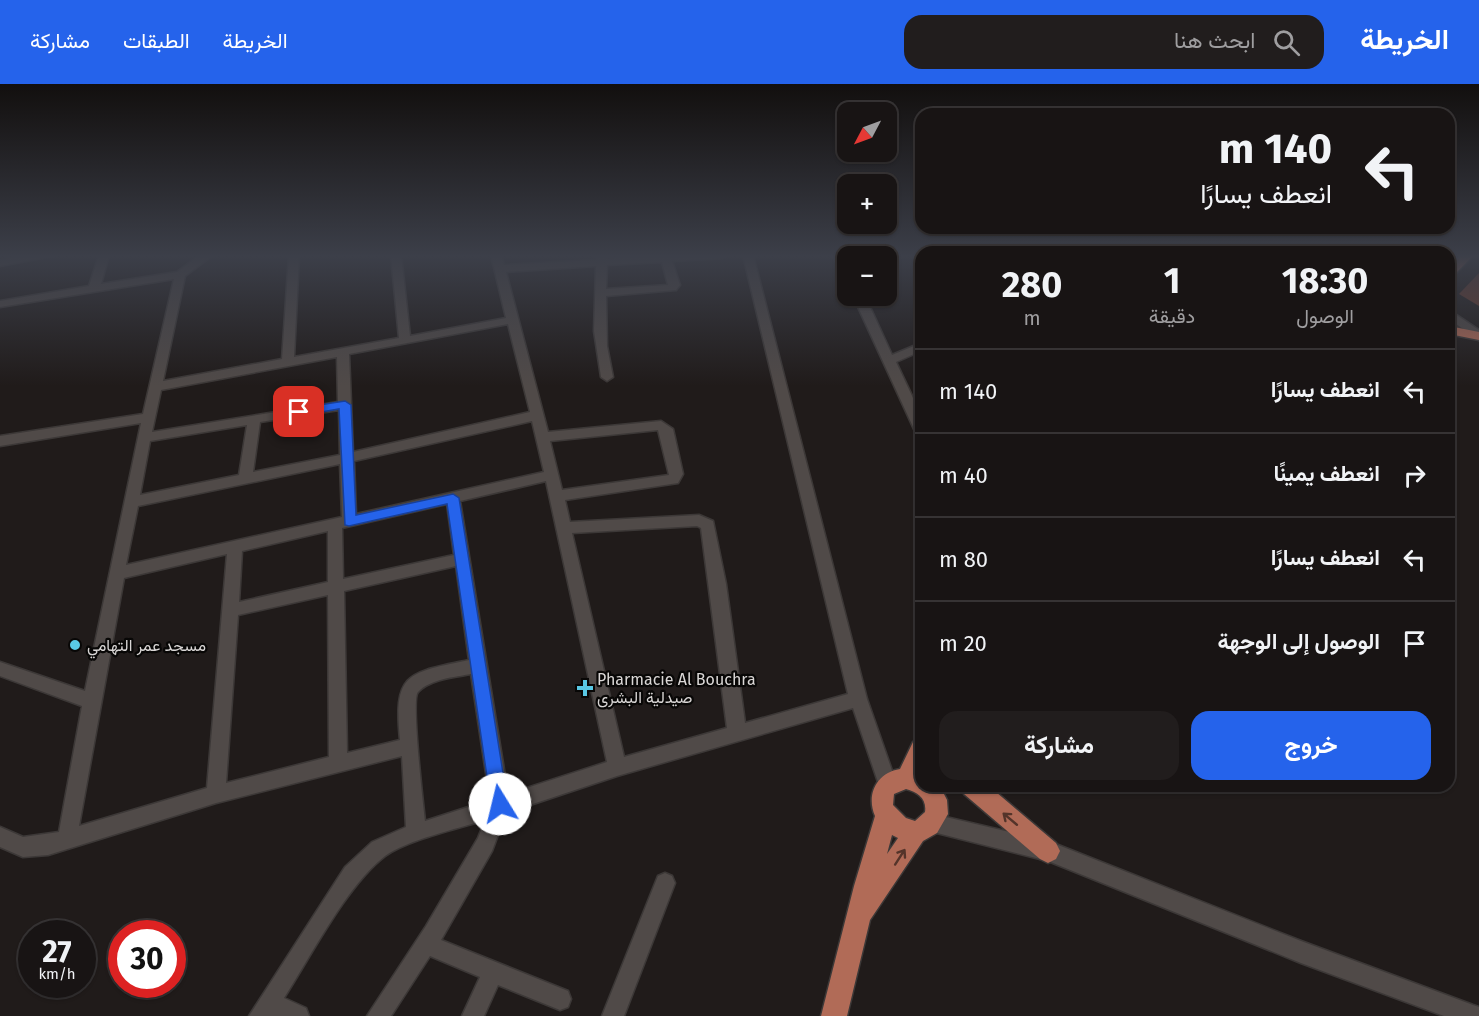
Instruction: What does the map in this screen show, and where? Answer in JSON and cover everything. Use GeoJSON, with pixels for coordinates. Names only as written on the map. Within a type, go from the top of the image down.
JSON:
{"type":"FeatureCollection","features":[{"type":"Feature","properties":{"kind":"main road"},"geometry":{"type":"LineString","coordinates":[[1455,322],[1479,336]]}},
{"type":"Feature","properties":{"kind":"main road"},"geometry":{"type":"LineString","coordinates":[[834,1016],[866,886],[886,818],[881,800],[915,786]]}},
{"type":"Feature","properties":{"kind":"main road"},"geometry":{"type":"LineString","coordinates":[[860,915],[938,807],[924,792]]}},
{"type":"Feature","properties":{"kind":"main road"},"geometry":{"type":"LineString","coordinates":[[979,792],[1048,852]]}},
{"type":"Feature","properties":{"kind":"main road"},"geometry":{"type":"LineString","coordinates":[[886,818],[902,830],[924,828]]}},
{"type":"Feature","properties":{"kind":"street"},"geometry":{"type":"LineString","coordinates":[[0,304],[35,298]]}},
{"type":"Feature","properties":{"kind":"street"},"geometry":{"type":"LineString","coordinates":[[67,839],[91,701],[154,387],[175,298]]}},
{"type":"Feature","properties":{"kind":"street"},"geometry":{"type":"LineString","coordinates":[[288,362],[292,298]]}},
{"type":"Feature","properties":{"kind":"street"},"geometry":{"type":"LineString","coordinates":[[401,298],[405,340]]}},
{"type":"Feature","properties":{"kind":"street"},"geometry":{"type":"LineString","coordinates":[[507,298],[557,496],[617,767]]}},
{"type":"Feature","properties":{"kind":"street"},"geometry":{"type":"LineString","coordinates":[[601,298],[599,347],[607,377]]}},
{"type":"Feature","properties":{"kind":"street"},"geometry":{"type":"LineString","coordinates":[[759,298],[858,699],[879,765],[915,783]]}},
{"type":"Feature","properties":{"kind":"street"},"geometry":{"type":"LineString","coordinates":[[864,306],[915,416]]}},
{"type":"Feature","properties":{"kind":"street"},"geometry":{"type":"LineString","coordinates":[[154,387],[513,320]]}},
{"type":"Feature","properties":{"kind":"street"},"geometry":{"type":"LineString","coordinates":[[1455,320],[1479,322]]}},
{"type":"Feature","properties":{"kind":"street"},"geometry":{"type":"LineString","coordinates":[[890,361],[915,350]]}},
{"type":"Feature","properties":{"kind":"street"},"geometry":{"type":"LineString","coordinates":[[338,764],[337,586],[347,458],[343,352]]}},
{"type":"Feature","properties":{"kind":"street"},"geometry":{"type":"LineString","coordinates":[[144,438],[345,405]]}},
{"type":"Feature","properties":{"kind":"street"},"geometry":{"type":"LineString","coordinates":[[131,502],[347,458],[537,415]]}},
{"type":"Feature","properties":{"kind":"street"},"geometry":{"type":"LineString","coordinates":[[0,441],[148,418]]}},
{"type":"Feature","properties":{"kind":"street"},"geometry":{"type":"LineString","coordinates":[[245,479],[254,419]]}},
{"type":"Feature","properties":{"kind":"street"},"geometry":{"type":"LineString","coordinates":[[543,438],[661,425],[666,429],[668,435],[676,474],[673,479],[557,496]]}},
{"type":"Feature","properties":{"kind":"street"},"geometry":{"type":"LineString","coordinates":[[117,573],[552,475]]}},
{"type":"Feature","properties":{"kind":"street"},"geometry":{"type":"LineString","coordinates":[[378,1016],[425,944],[485,844],[500,804],[453,498]]}},
{"type":"Feature","properties":{"kind":"street"},"geometry":{"type":"LineString","coordinates":[[564,528],[699,520],[708,525],[738,733]]}},
{"type":"Feature","properties":{"kind":"street"},"geometry":{"type":"LineString","coordinates":[[216,794],[235,548]]}},
{"type":"Feature","properties":{"kind":"street"},"geometry":{"type":"LineString","coordinates":[[230,610],[461,559]]}},
{"type":"Feature","properties":{"kind":"street"},"geometry":{"type":"LineString","coordinates":[[416,832],[407,698],[409,690],[421,680],[478,665]]}},
{"type":"Feature","properties":{"kind":"street"},"geometry":{"type":"LineString","coordinates":[[0,669],[91,701]]}},
{"type":"Feature","properties":{"kind":"street"},"geometry":{"type":"LineString","coordinates":[[298,1016],[264,1009],[352,874],[380,849],[395,840],[617,767],[858,699]]}},
{"type":"Feature","properties":{"kind":"street"},"geometry":{"type":"LineString","coordinates":[[0,837],[23,847],[48,845],[216,794],[410,746]]}},
{"type":"Feature","properties":{"kind":"street"},"geometry":{"type":"LineString","coordinates":[[924,828],[1048,852],[1301,952],[1473,1016]]}},
{"type":"Feature","properties":{"kind":"street"},"geometry":{"type":"LineString","coordinates":[[613,1016],[665,883]]}},
{"type":"Feature","properties":{"kind":"street"},"geometry":{"type":"LineString","coordinates":[[425,944],[560,999]]}},
{"type":"Feature","properties":{"kind":"street"},"geometry":{"type":"LineString","coordinates":[[473,1016],[493,972]]}},
{"type":"Feature","properties":{"kind":"building"},"geometry":{"type":"Polygon","coordinates":[[[1466,298],[1479,298],[1479,306],[1466,298]]]}},
{"type":"Feature","properties":{"kind":"place","name":"مسجد عمر التهامي"},"geometry":{"type":"Point","coordinates":[75,645]}},
{"type":"Feature","properties":{"kind":"place","name":"Pharmacie Al Bouchra صيدلية البشرى"},"geometry":{"type":"Point","coordinates":[585,688]}},
{"type":"Feature","properties":{"kind":"route"},"geometry":{"type":"LineString","coordinates":[[299,412],[345,405],[349,521],[453,498],[500,804]]}}]}
